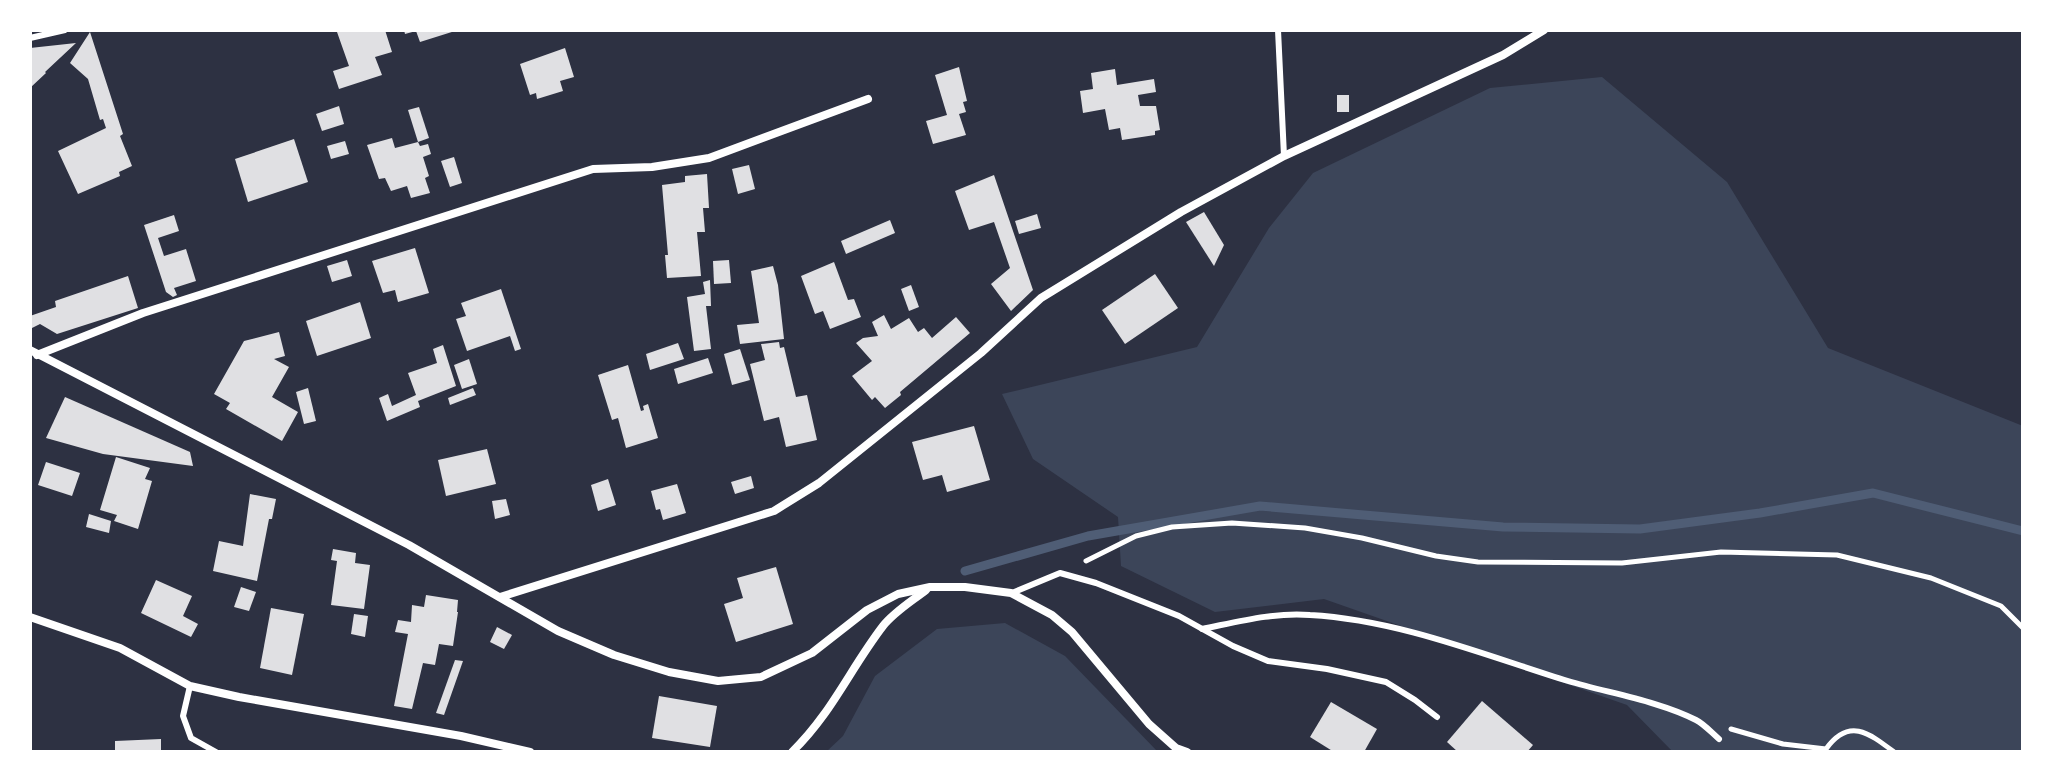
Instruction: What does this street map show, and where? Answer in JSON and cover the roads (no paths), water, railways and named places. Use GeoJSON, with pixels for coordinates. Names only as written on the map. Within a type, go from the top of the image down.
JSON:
{"type":"FeatureCollection","features":[{"type":"Feature","properties":{"kind":"street"},"geometry":{"type":"LineString","coordinates":[[500,597],[774,511],[819,483],[981,353],[1041,298],[1181,212],[1284,156],[1503,55],[1544,30]]}},
{"type":"Feature","properties":{"kind":"street"},"geometry":{"type":"LineString","coordinates":[[34,352],[143,313],[593,169],[652,167],[709,158],[868,99]]}},
{"type":"Feature","properties":{"kind":"street"},"geometry":{"type":"LineString","coordinates":[[34,352],[409,545],[558,631],[614,655],[669,672],[718,681],[761,677],[812,653],[867,610],[898,594],[930,587],[965,587],[1011,593],[1052,615],[1072,632],[1149,724],[1176,748],[1187,752]]}},
{"type":"Feature","properties":{"kind":"street"},"geometry":{"type":"LineString","coordinates":[[792,752],[836,700],[885,624],[930,587]]}},
{"type":"Feature","properties":{"kind":"street"},"geometry":{"type":"LineString","coordinates":[[30,617],[120,648],[190,686],[461,736],[530,752]]}},
{"type":"Feature","properties":{"kind":"lane"},"geometry":{"type":"LineString","coordinates":[[30,38],[65,30]]}},
{"type":"Feature","properties":{"kind":"lane"},"geometry":{"type":"LineString","coordinates":[[1278,30],[1284,156]]}},
{"type":"Feature","properties":{"kind":"lane"},"geometry":{"type":"LineString","coordinates":[[1011,593],[1060,573],[1096,583],[1179,616],[1233,646],[1268,661],[1327,669],[1386,682],[1437,717]]}},
{"type":"Feature","properties":{"kind":"lane"},"geometry":{"type":"LineString","coordinates":[[1202,629],[1258,618],[1307,614],[1397,628],[1671,710],[1699,721],[1719,739]]}},
{"type":"Feature","properties":{"kind":"lane"},"geometry":{"type":"LineString","coordinates":[[190,686],[183,716],[191,738],[216,752]]}},
{"type":"Feature","properties":{"kind":"waterway"},"geometry":{"type":"LineString","coordinates":[[965,571],[1088,536],[1260,506],[1503,527],[1640,529],[1760,513],[1873,493],[2023,531]]}}]}
